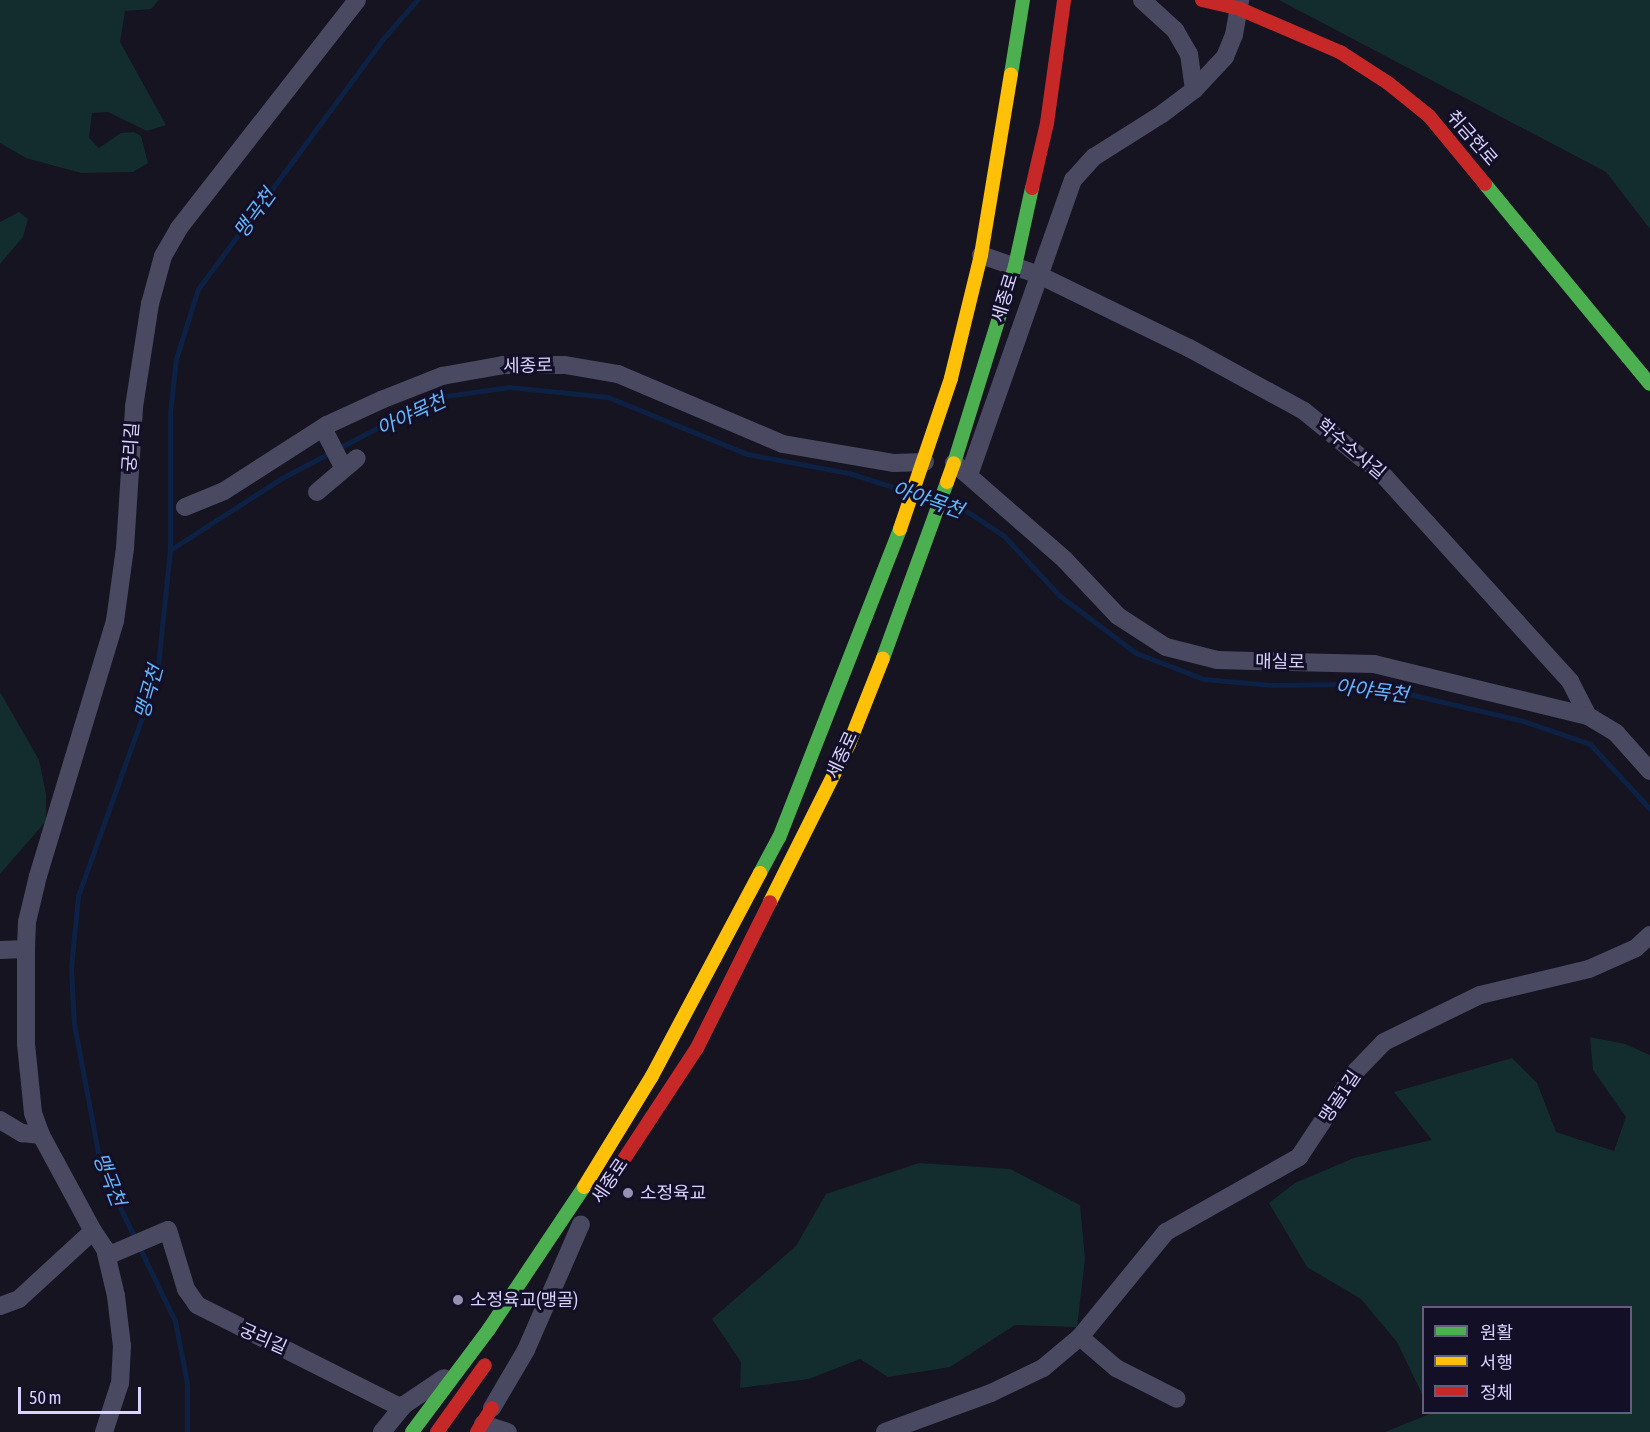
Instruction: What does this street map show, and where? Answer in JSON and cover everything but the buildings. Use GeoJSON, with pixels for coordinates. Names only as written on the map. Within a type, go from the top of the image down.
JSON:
{"type":"FeatureCollection","features":[{"type":"Feature","properties":{"kind":"main road","name":"세종로"},"geometry":{"type":"LineString","coordinates":[[412,1432],[463,1365],[595,1170],[731,930],[779,838],[906,514],[951,378],[981,255],[1023,0]]}},
{"type":"Feature","properties":{"kind":"main road","name":"세종로"},"geometry":{"type":"LineString","coordinates":[[601,1195],[697,1048],[849,744],[936,516],[1015,266],[1047,123],[1065,0]]}},
{"type":"Feature","properties":{"kind":"main road","name":"취금헌로"},"geometry":{"type":"LineString","coordinates":[[1202,0],[1240,4],[1340,52],[1388,83],[1429,116],[1650,384]]}},
{"type":"Feature","properties":{"kind":"main road"},"geometry":{"type":"LineString","coordinates":[[536,1290],[584,1219]]}},
{"type":"Feature","properties":{"kind":"main road"},"geometry":{"type":"LineString","coordinates":[[437,1432],[491,1356]]}},
{"type":"Feature","properties":{"kind":"street","name":"궁리길"},"geometry":{"type":"LineString","coordinates":[[104,1432],[120,1383],[122,1346],[107,1256],[41,1135],[33,1113],[26,1044],[27,922],[38,876],[115,621],[125,548],[134,406],[150,304],[163,256],[178,228],[357,0]]}},
{"type":"Feature","properties":{"kind":"street"},"geometry":{"type":"LineString","coordinates":[[1142,0],[1175,30],[1185,46],[1195,75],[1194,90]]}},
{"type":"Feature","properties":{"kind":"street"},"geometry":{"type":"LineString","coordinates":[[969,475],[1073,180],[1094,157],[1194,90],[1226,57],[1240,4]]}},
{"type":"Feature","properties":{"kind":"street","name":"학수소사길"},"geometry":{"type":"LineString","coordinates":[[981,255],[1039,275],[1188,348],[1283,399],[1356,450],[1385,477],[1570,681],[1588,716]]}},
{"type":"Feature","properties":{"kind":"street","name":"세종로"},"geometry":{"type":"LineString","coordinates":[[185,507],[224,491],[323,428],[442,376],[503,364],[565,365],[618,374],[783,444],[922,470]]}},
{"type":"Feature","properties":{"kind":"street"},"geometry":{"type":"LineString","coordinates":[[317,492],[350,463],[323,428]]}},
{"type":"Feature","properties":{"kind":"street","name":"매실로"},"geometry":{"type":"LineString","coordinates":[[954,464],[1065,560],[1118,616],[1166,647],[1217,660],[1374,664],[1588,716],[1616,733],[1650,771]]}},
{"type":"Feature","properties":{"kind":"street","name":"맹골1길"},"geometry":{"type":"LineString","coordinates":[[885,1432],[917,1427],[1043,1368],[1080,1337],[1166,1232],[1299,1157],[1356,1071],[1384,1042],[1480,994],[1589,969],[1636,948],[1650,935]]}},
{"type":"Feature","properties":{"kind":"street"},"geometry":{"type":"LineString","coordinates":[[0,950],[26,949]]}},
{"type":"Feature","properties":{"kind":"street"},"geometry":{"type":"LineString","coordinates":[[0,1120],[22,1133],[41,1135]]}},
{"type":"Feature","properties":{"kind":"street"},"geometry":{"type":"LineString","coordinates":[[508,1432],[484,1421],[526,1350],[584,1219]]}},
{"type":"Feature","properties":{"kind":"street","name":"궁리길"},"geometry":{"type":"LineString","coordinates":[[107,1256],[168,1230],[186,1289],[197,1305],[402,1408]]}},
{"type":"Feature","properties":{"kind":"street"},"geometry":{"type":"LineString","coordinates":[[0,1306],[20,1299],[93,1231]]}},
{"type":"Feature","properties":{"kind":"street"},"geometry":{"type":"LineString","coordinates":[[1080,1337],[1116,1368],[1177,1399]]}},
{"type":"Feature","properties":{"kind":"street"},"geometry":{"type":"LineString","coordinates":[[382,1432],[402,1408],[463,1365]]}},
{"type":"Feature","properties":{"kind":"green space"},"geometry":{"type":"Polygon","coordinates":[[[0,0],[159,0],[151,9],[125,11],[120,42],[166,125],[147,131],[108,112],[92,113],[89,138],[99,148],[121,133],[134,132],[141,136],[148,163],[133,172],[81,173],[26,158],[0,143],[0,0]]]}},
{"type":"Feature","properties":{"kind":"green space"},"geometry":{"type":"Polygon","coordinates":[[[1279,0],[1650,0],[1650,229],[1606,172],[1279,0]]]}},
{"type":"Feature","properties":{"kind":"green space"},"geometry":{"type":"Polygon","coordinates":[[[19,212],[28,219],[23,237],[0,264],[0,222],[19,212]]]}},
{"type":"Feature","properties":{"kind":"green space"},"geometry":{"type":"Polygon","coordinates":[[[0,692],[39,760],[46,794],[46,821],[0,874],[0,692]]]}},
{"type":"Feature","properties":{"kind":"green space"},"geometry":{"type":"Polygon","coordinates":[[[1590,1037],[1625,1044],[1650,1055],[1650,1432],[1385,1432],[1430,1414],[1632,1414],[1632,1306],[1422,1306],[1422,1394],[1397,1342],[1361,1299],[1307,1267],[1269,1203],[1295,1183],[1354,1158],[1432,1140],[1394,1092],[1512,1058],[1537,1083],[1556,1132],[1614,1151],[1626,1117],[1593,1070],[1590,1037]]]}},
{"type":"Feature","properties":{"kind":"green space"},"geometry":{"type":"Polygon","coordinates":[[[919,1163],[1010,1169],[1080,1205],[1085,1259],[1077,1327],[1015,1325],[950,1367],[888,1377],[860,1359],[809,1379],[740,1388],[741,1362],[712,1319],[796,1246],[826,1194],[919,1163]]]}},
{"type":"Feature","properties":{"kind":"waterway","name":"맹곡천"},"geometry":{"type":"LineString","coordinates":[[187,1432],[187,1383],[175,1321],[101,1168],[74,1024],[71,968],[78,896],[157,675],[170,550],[170,413],[176,359],[198,289],[382,40],[417,0]]}},
{"type":"Feature","properties":{"kind":"waterway","name":"아야목천"},"geometry":{"type":"LineString","coordinates":[[170,550],[280,479],[400,416],[446,396],[509,387],[608,397],[747,454],[849,473],[906,491]]}},
{"type":"Feature","properties":{"kind":"waterway","name":"아야목천"},"geometry":{"type":"LineString","coordinates":[[949,504],[962,508],[1004,536],[1060,596],[1136,653],[1204,679],[1273,685],[1344,684],[1413,695],[1520,720],[1590,744],[1650,809]]}},
{"type":"Feature","properties":{"kind":"traffic: fast"},"geometry":{"type":"LineString","coordinates":[[1011,74],[1023,0]]}},
{"type":"Feature","properties":{"kind":"traffic: fast"},"geometry":{"type":"LineString","coordinates":[[1485,184],[1650,384]]}},
{"type":"Feature","properties":{"kind":"traffic: fast"},"geometry":{"type":"LineString","coordinates":[[954,463],[1015,266],[1032,188]]}},
{"type":"Feature","properties":{"kind":"traffic: fast"},"geometry":{"type":"LineString","coordinates":[[883,658],[947,482]]}},
{"type":"Feature","properties":{"kind":"traffic: fast"},"geometry":{"type":"LineString","coordinates":[[760,873],[779,838],[900,529]]}},
{"type":"Feature","properties":{"kind":"traffic: fast"},"geometry":{"type":"LineString","coordinates":[[412,1432],[489,1329],[584,1187]]}},
{"type":"Feature","properties":{"kind":"traffic: slow"},"geometry":{"type":"LineString","coordinates":[[900,529],[951,378],[981,255],[1011,74]]}},
{"type":"Feature","properties":{"kind":"traffic: slow"},"geometry":{"type":"LineString","coordinates":[[947,482],[954,463]]}},
{"type":"Feature","properties":{"kind":"traffic: slow"},"geometry":{"type":"LineString","coordinates":[[770,902],[849,744],[883,658]]}},
{"type":"Feature","properties":{"kind":"traffic: slow"},"geometry":{"type":"LineString","coordinates":[[584,1187],[652,1076],[760,873]]}},
{"type":"Feature","properties":{"kind":"traffic: jam"},"geometry":{"type":"LineString","coordinates":[[1032,188],[1047,123],[1064,0]]}},
{"type":"Feature","properties":{"kind":"traffic: jam"},"geometry":{"type":"LineString","coordinates":[[1202,0],[1240,9],[1340,52],[1388,83],[1429,116],[1485,184]]}},
{"type":"Feature","properties":{"kind":"traffic: jam"},"geometry":{"type":"LineString","coordinates":[[607,1185],[697,1048],[770,902]]}},
{"type":"Feature","properties":{"kind":"traffic: jam"},"geometry":{"type":"LineString","coordinates":[[437,1432],[485,1365]]}},
{"type":"Feature","properties":{"kind":"traffic: jam"},"geometry":{"type":"LineString","coordinates":[[477,1432],[492,1408]]}},
{"type":"Feature","properties":{"kind":"place","name":"소정육교"},"geometry":{"type":"Point","coordinates":[628,1193]}},
{"type":"Feature","properties":{"kind":"place","name":"소정육교(맹골)"},"geometry":{"type":"Point","coordinates":[458,1300]}}]}
